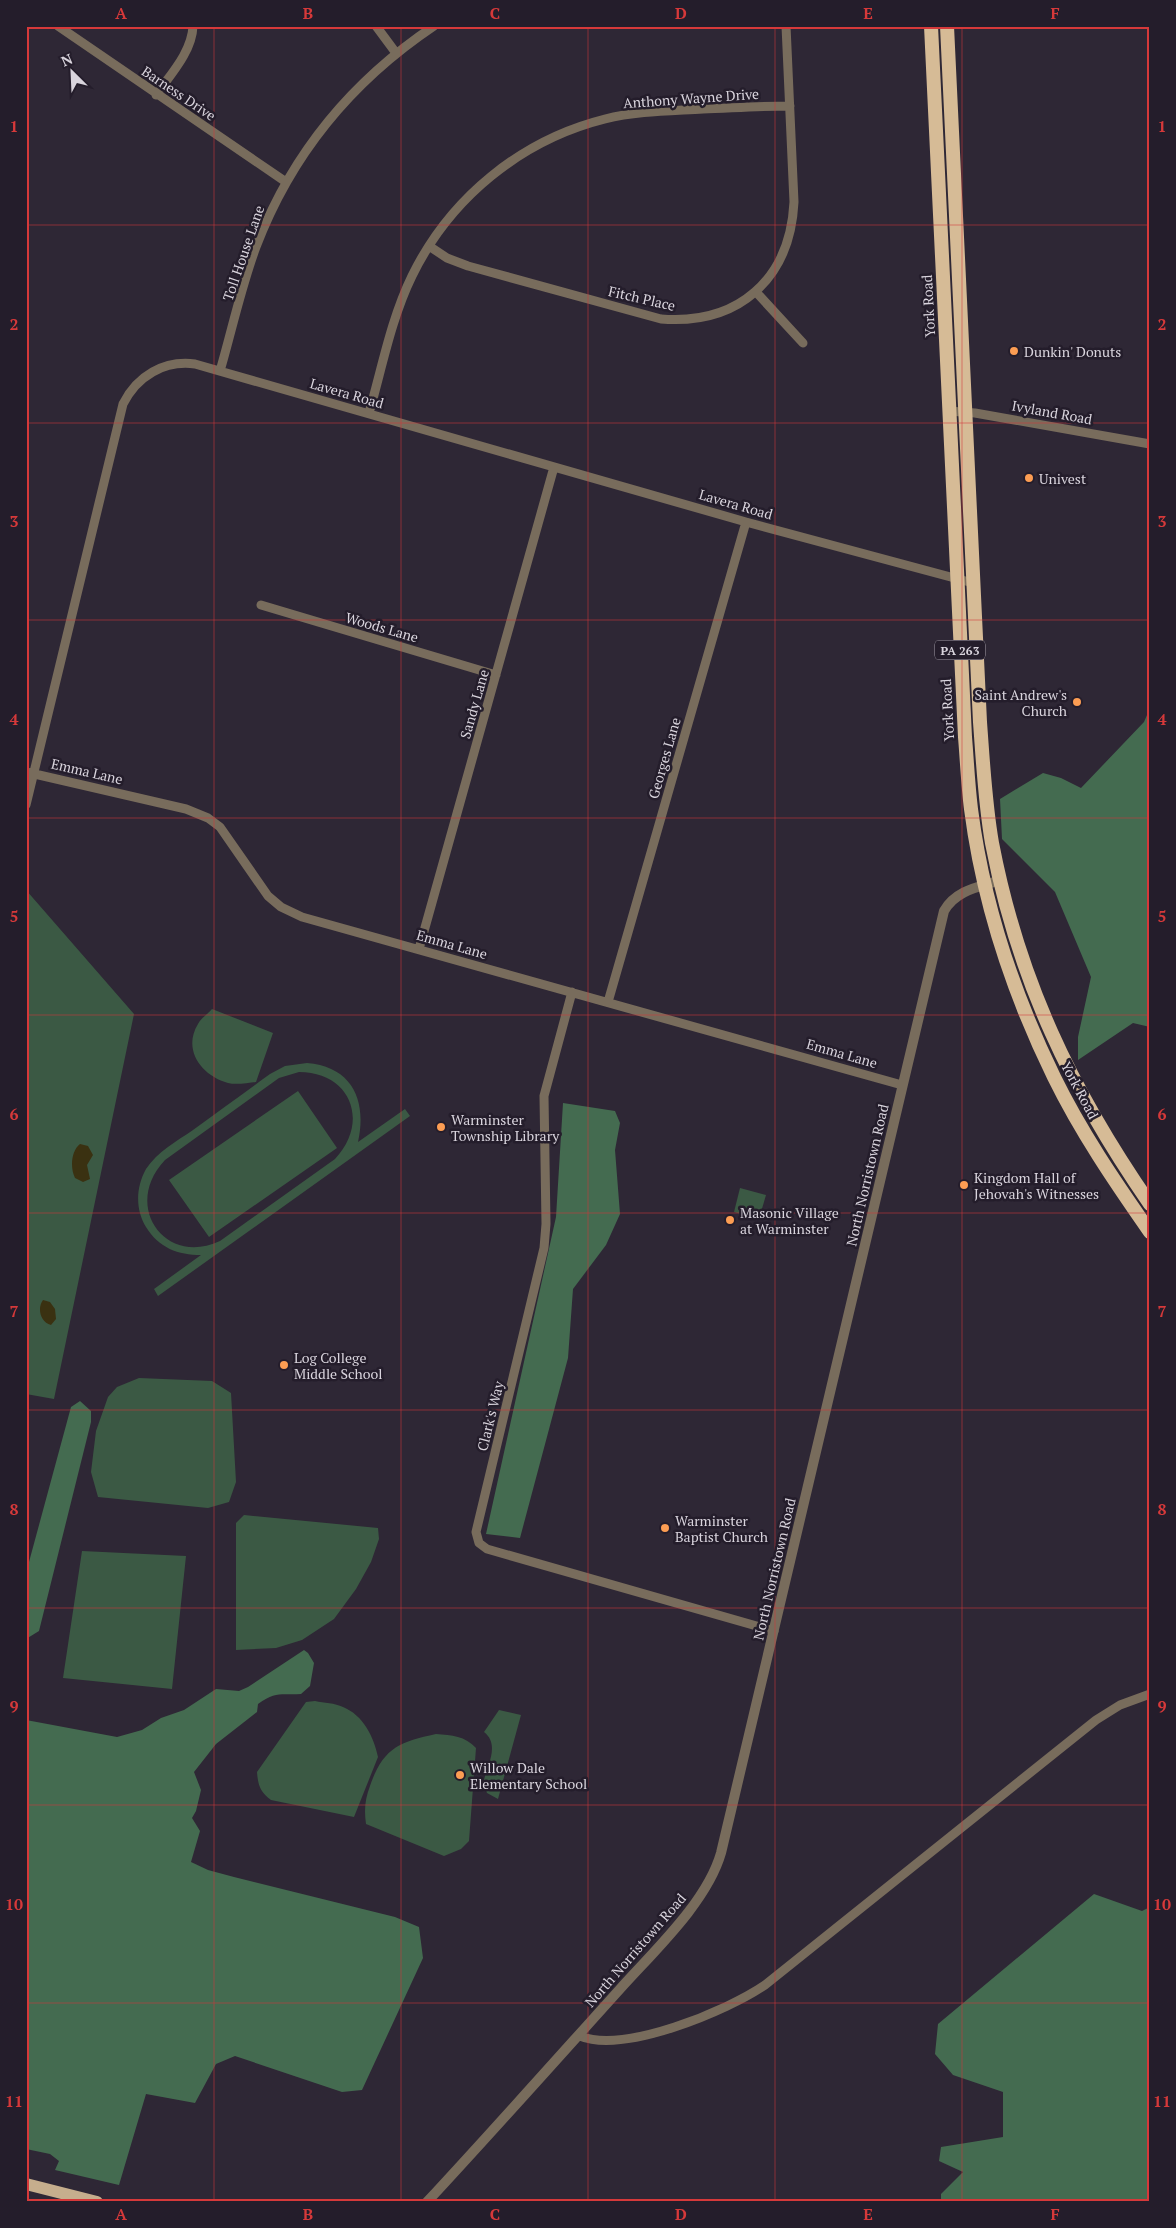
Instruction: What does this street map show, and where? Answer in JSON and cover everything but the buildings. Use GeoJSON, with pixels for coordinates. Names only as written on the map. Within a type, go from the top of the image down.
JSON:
{"type":"FeatureCollection","features":[{"type":"Feature","properties":{"kind":"highway","name":"York Road"},"geometry":{"type":"LineString","coordinates":[[931,26],[957,580],[967,771],[971,810],[986,885],[1008,966],[1037,1040],[1083,1130],[1150,1232]]}},
{"type":"Feature","properties":{"kind":"highway","name":"York Road"},"geometry":{"type":"LineString","coordinates":[[947,26],[973,583],[984,774],[992,842],[1022,959],[1050,1034],[1089,1109],[1148,1197]]}},
{"type":"Feature","properties":{"kind":"main road"},"geometry":{"type":"LineString","coordinates":[[26,2184],[54,2196],[97,2202]]}},
{"type":"Feature","properties":{"kind":"street","name":"Barness Drive"},"geometry":{"type":"LineString","coordinates":[[58,26],[156,95],[286,182]]}},
{"type":"Feature","properties":{"kind":"street"},"geometry":{"type":"LineString","coordinates":[[156,95],[184,54],[193,26]]}},
{"type":"Feature","properties":{"kind":"street"},"geometry":{"type":"LineString","coordinates":[[376,26],[396,53]]}},
{"type":"Feature","properties":{"kind":"street","name":"Toll House Lane"},"geometry":{"type":"LineString","coordinates":[[220,371],[256,249],[286,182],[308,148],[334,114],[364,81],[396,53],[434,26]]}},
{"type":"Feature","properties":{"kind":"street","name":"Fitch Place"},"geometry":{"type":"LineString","coordinates":[[429,246],[447,258],[468,266],[661,319],[677,321],[710,316],[739,304],[756,292],[770,276],[786,247],[793,221],[786,26]]}},
{"type":"Feature","properties":{"kind":"street","name":"Anthony Wayne Drive"},"geometry":{"type":"LineString","coordinates":[[369,413],[403,296],[429,246],[458,208],[489,177],[519,155],[560,134],[600,120],[637,113],[790,106]]}},
{"type":"Feature","properties":{"kind":"street"},"geometry":{"type":"LineString","coordinates":[[756,292],[803,343]]}},
{"type":"Feature","properties":{"kind":"street","name":"Lavera Road"},"geometry":{"type":"LineString","coordinates":[[26,805],[30,772],[123,404],[134,386],[154,370],[165,366],[185,363],[220,371],[746,522],[973,583]]}},
{"type":"Feature","properties":{"kind":"street","name":"Ivyland Road"},"geometry":{"type":"LineString","coordinates":[[949,411],[1150,444]]}},
{"type":"Feature","properties":{"kind":"street","name":"Sandy Lane"},"geometry":{"type":"LineString","coordinates":[[419,949],[554,467]]}},
{"type":"Feature","properties":{"kind":"street","name":"Georges Lane"},"geometry":{"type":"LineString","coordinates":[[608,1002],[746,522]]}},
{"type":"Feature","properties":{"kind":"street","name":"Woods Lane"},"geometry":{"type":"LineString","coordinates":[[261,606],[496,675]]}},
{"type":"Feature","properties":{"kind":"street","name":"Emma Lane"},"geometry":{"type":"LineString","coordinates":[[30,772],[199,813],[220,827],[226,834],[268,896],[281,907],[302,917],[902,1086]]}},
{"type":"Feature","properties":{"kind":"street","name":"North Norristown Road"},"geometry":{"type":"LineString","coordinates":[[427,2202],[580,2036],[674,1928],[703,1893],[712,1878],[721,1853],[944,911],[955,897],[1001,880]]}},
{"type":"Feature","properties":{"kind":"street","name":"Clark's Way"},"geometry":{"type":"LineString","coordinates":[[572,992],[544,1096],[546,1224],[544,1248],[476,1532],[477,1539],[486,1549],[774,1631]]}},
{"type":"Feature","properties":{"kind":"street"},"geometry":{"type":"LineString","coordinates":[[1129,1202],[1148,1197]]}},
{"type":"Feature","properties":{"kind":"street"},"geometry":{"type":"LineString","coordinates":[[580,2036],[599,2041],[611,2041],[657,2031],[712,2014],[748,1997],[1096,1720],[1120,1704],[1150,1694]]}},
{"type":"Feature","properties":{"kind":"green space"},"geometry":{"type":"Polygon","coordinates":[[[1150,708],[1150,1027],[1133,1023],[1078,1060],[1078,1037],[1091,977],[1055,892],[1002,839],[1000,799],[1043,773],[1061,778],[1081,788],[1144,722],[1150,708]]]}},
{"type":"Feature","properties":{"kind":"green space"},"geometry":{"type":"Polygon","coordinates":[[[26,890],[134,1014],[54,1399],[26,1394],[26,890]]]}},
{"type":"Feature","properties":{"kind":"green space"},"geometry":{"type":"Polygon","coordinates":[[[212,1009],[273,1033],[256,1082],[238,1084],[219,1080],[197,1061],[192,1043],[194,1034],[199,1022],[212,1009]]]}},
{"type":"Feature","properties":{"kind":"green space"},"geometry":{"type":"Polygon","coordinates":[[[307,1063],[323,1066],[336,1071],[346,1079],[358,1100],[360,1127],[358,1142],[405,1109],[410,1116],[158,1296],[154,1289],[201,1255],[185,1254],[170,1249],[157,1240],[146,1227],[140,1213],[138,1198],[140,1183],[146,1169],[168,1147],[270,1074],[285,1066],[307,1063]],[[299,1072],[279,1078],[165,1160],[153,1177],[148,1195],[149,1212],[155,1227],[167,1239],[182,1246],[200,1247],[220,1241],[335,1159],[346,1145],[353,1115],[350,1102],[342,1090],[331,1080],[317,1074],[299,1072]]]}},
{"type":"Feature","properties":{"kind":"green space"},"geometry":{"type":"Polygon","coordinates":[[[298,1091],[337,1148],[209,1237],[169,1180],[298,1091]]]}},
{"type":"Feature","properties":{"kind":"green space"},"geometry":{"type":"Polygon","coordinates":[[[563,1103],[615,1111],[620,1123],[615,1150],[620,1214],[606,1245],[573,1289],[568,1358],[520,1538],[486,1534],[556,1217],[563,1103]]]}},
{"type":"Feature","properties":{"kind":"green space"},"geometry":{"type":"Polygon","coordinates":[[[740,1188],[766,1195],[759,1219],[734,1212],[740,1188]]]}},
{"type":"Feature","properties":{"kind":"green space"},"geometry":{"type":"Polygon","coordinates":[[[139,1378],[212,1381],[231,1393],[236,1482],[229,1502],[208,1508],[98,1497],[91,1472],[96,1431],[108,1397],[117,1387],[139,1378]]]}},
{"type":"Feature","properties":{"kind":"green space"},"geometry":{"type":"Polygon","coordinates":[[[80,1401],[91,1411],[91,1422],[39,1631],[26,1639],[26,1573],[71,1407],[80,1401]]]}},
{"type":"Feature","properties":{"kind":"green space"},"geometry":{"type":"Polygon","coordinates":[[[244,1515],[378,1528],[379,1539],[371,1562],[356,1589],[334,1619],[302,1640],[276,1648],[236,1650],[236,1523],[244,1515]]]}},
{"type":"Feature","properties":{"kind":"green space"},"geometry":{"type":"Polygon","coordinates":[[[82,1551],[186,1556],[172,1689],[63,1678],[82,1551]]]}},
{"type":"Feature","properties":{"kind":"green space"},"geometry":{"type":"Polygon","coordinates":[[[304,1650],[314,1663],[310,1686],[301,1694],[274,1695],[258,1704],[257,1712],[216,1744],[194,1772],[201,1790],[196,1811],[192,1818],[200,1831],[191,1862],[208,1870],[395,1917],[419,1927],[423,1958],[362,2090],[342,2092],[235,2056],[216,2064],[195,2103],[146,2094],[119,2185],[55,2170],[59,2161],[50,2154],[26,2149],[26,1720],[117,1737],[142,1730],[161,1718],[184,1710],[216,1689],[239,1691],[248,1687],[304,1650]]]}},
{"type":"Feature","properties":{"kind":"green space"},"geometry":{"type":"Polygon","coordinates":[[[315,1701],[343,1707],[356,1715],[362,1721],[374,1742],[378,1757],[354,1817],[271,1800],[264,1794],[259,1784],[257,1772],[306,1702],[315,1701]]]}},
{"type":"Feature","properties":{"kind":"green space"},"geometry":{"type":"Polygon","coordinates":[[[499,1710],[521,1715],[498,1799],[487,1793],[483,1784],[492,1750],[489,1737],[484,1732],[499,1710]]]}},
{"type":"Feature","properties":{"kind":"green space"},"geometry":{"type":"Polygon","coordinates":[[[436,1734],[463,1739],[476,1748],[469,1841],[461,1849],[444,1856],[366,1824],[365,1819],[368,1791],[375,1773],[387,1755],[402,1744],[436,1734]]]}},
{"type":"Feature","properties":{"kind":"green space"},"geometry":{"type":"Polygon","coordinates":[[[1094,1894],[1142,1911],[1150,1907],[1150,2202],[941,2202],[941,2194],[963,2172],[939,2161],[941,2147],[1003,2137],[1003,2092],[953,2075],[935,2054],[938,2024],[1094,1894]]]}},
{"type":"Feature","properties":{"kind":"sand"},"geometry":{"type":"Polygon","coordinates":[[[80,1144],[88,1146],[93,1155],[87,1165],[90,1179],[83,1182],[75,1178],[72,1165],[73,1155],[80,1144]]]}},
{"type":"Feature","properties":{"kind":"sand"},"geometry":{"type":"Polygon","coordinates":[[[43,1300],[50,1302],[55,1309],[56,1319],[51,1325],[42,1318],[40,1307],[43,1300]]]}},
{"type":"Feature","properties":{"kind":"place","name":"Dunkin' Donuts"},"geometry":{"type":"Point","coordinates":[1014,351]}},
{"type":"Feature","properties":{"kind":"place","name":"Univest"},"geometry":{"type":"Point","coordinates":[1029,478]}},
{"type":"Feature","properties":{"kind":"place","name":"Saint Andrew's Church"},"geometry":{"type":"Point","coordinates":[1077,702]}},
{"type":"Feature","properties":{"kind":"place","name":"Warminster Township Library"},"geometry":{"type":"Point","coordinates":[441,1127]}},
{"type":"Feature","properties":{"kind":"place","name":"Kingdom Hall of Jehovah's Witnesses"},"geometry":{"type":"Point","coordinates":[964,1185]}},
{"type":"Feature","properties":{"kind":"place","name":"Masonic Village at Warminster"},"geometry":{"type":"Point","coordinates":[730,1220]}},
{"type":"Feature","properties":{"kind":"place","name":"Log College Middle School"},"geometry":{"type":"Point","coordinates":[284,1365]}},
{"type":"Feature","properties":{"kind":"place","name":"Warminster Baptist Church"},"geometry":{"type":"Point","coordinates":[665,1528]}},
{"type":"Feature","properties":{"kind":"place","name":"Willow Dale Elementary School"},"geometry":{"type":"Point","coordinates":[460,1775]}}]}
